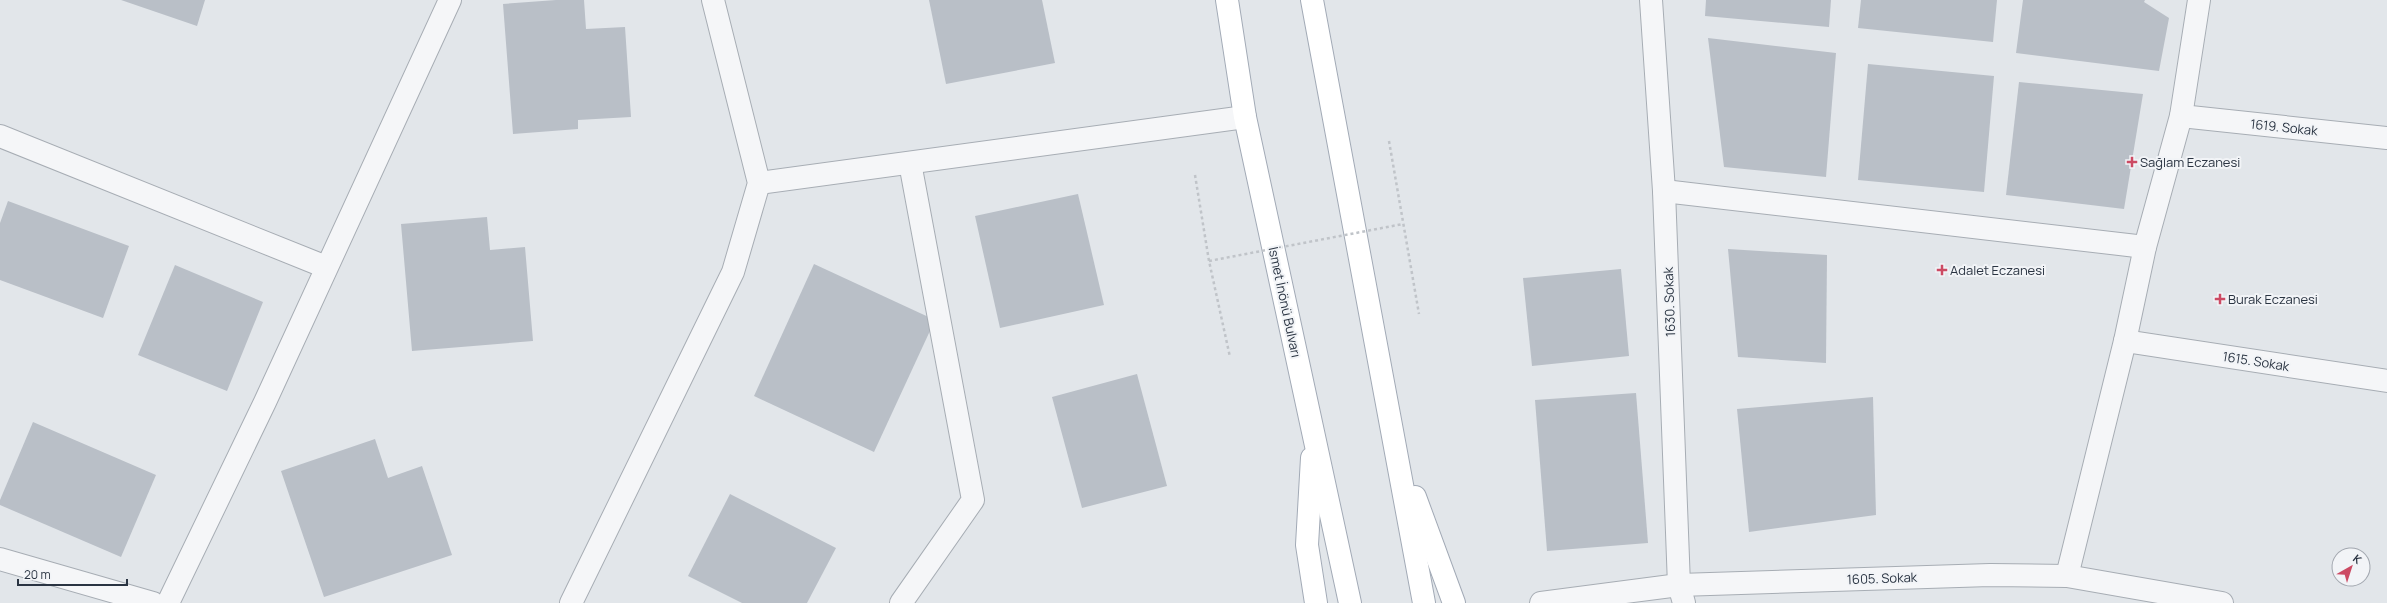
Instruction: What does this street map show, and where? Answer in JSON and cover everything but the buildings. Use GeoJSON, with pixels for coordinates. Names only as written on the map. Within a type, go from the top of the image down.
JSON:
{"type":"FeatureCollection","features":[{"type":"Feature","properties":{"kind":"main road","name":"İsmet İnönü Bulvarı"},"geometry":{"type":"LineString","coordinates":[[1227,0],[1245,117],[1350,603]]}},
{"type":"Feature","properties":{"kind":"main road"},"geometry":{"type":"LineString","coordinates":[[1312,0],[1424,603]]}},
{"type":"Feature","properties":{"kind":"main road"},"geometry":{"type":"LineString","coordinates":[[1313,428],[1307,545],[1316,603]]}},
{"type":"Feature","properties":{"kind":"main road"},"geometry":{"type":"LineString","coordinates":[[1394,438],[1454,603]]}},
{"type":"Feature","properties":{"kind":"street"},"geometry":{"type":"LineString","coordinates":[[168,603],[265,402],[450,0]]}},
{"type":"Feature","properties":{"kind":"street"},"geometry":{"type":"LineString","coordinates":[[571,603],[733,272],[759,183],[714,0]]}},
{"type":"Feature","properties":{"kind":"street","name":"1630. Sokak"},"geometry":{"type":"LineString","coordinates":[[1651,0],[1664,191],[1682,594]]}},
{"type":"Feature","properties":{"kind":"street"},"geometry":{"type":"LineString","coordinates":[[2067,576],[2125,341],[2145,247],[2181,116],[2199,0]]}},
{"type":"Feature","properties":{"kind":"street","name":"1619. Sokak"},"geometry":{"type":"LineString","coordinates":[[2181,116],[2387,138]]}},
{"type":"Feature","properties":{"kind":"street"},"geometry":{"type":"LineString","coordinates":[[759,183],[1245,117]]}},
{"type":"Feature","properties":{"kind":"street"},"geometry":{"type":"LineString","coordinates":[[0,136],[326,268]]}},
{"type":"Feature","properties":{"kind":"street"},"geometry":{"type":"LineString","coordinates":[[901,603],[973,500],[910,163]]}},
{"type":"Feature","properties":{"kind":"street"},"geometry":{"type":"LineString","coordinates":[[1664,191],[2145,247]]}},
{"type":"Feature","properties":{"kind":"street","name":"1615. Sokak"},"geometry":{"type":"LineString","coordinates":[[2125,341],[2387,381]]}},
{"type":"Feature","properties":{"kind":"street"},"geometry":{"type":"LineString","coordinates":[[0,559],[153,603]]}},
{"type":"Feature","properties":{"kind":"street","name":"1605. Sokak"},"geometry":{"type":"LineString","coordinates":[[1541,603],[1990,575],[2067,576],[2222,603]]}},
{"type":"Feature","properties":{"kind":"path"},"geometry":{"type":"LineString","coordinates":[[1389,141],[1418,314]]}},
{"type":"Feature","properties":{"kind":"path"},"geometry":{"type":"LineString","coordinates":[[1195,175],[1209,262],[1230,357]]}},
{"type":"Feature","properties":{"kind":"path"},"geometry":{"type":"LineString","coordinates":[[1209,262],[1403,224]]}},
{"type":"Feature","properties":{"kind":"place","name":"Sağlam Eczanesi"},"geometry":{"type":"Point","coordinates":[2132,162]}},
{"type":"Feature","properties":{"kind":"place","name":"Adalet Eczanesi"},"geometry":{"type":"Point","coordinates":[1942,270]}},
{"type":"Feature","properties":{"kind":"place","name":"Burak Eczanesi"},"geometry":{"type":"Point","coordinates":[2220,299]}}]}
